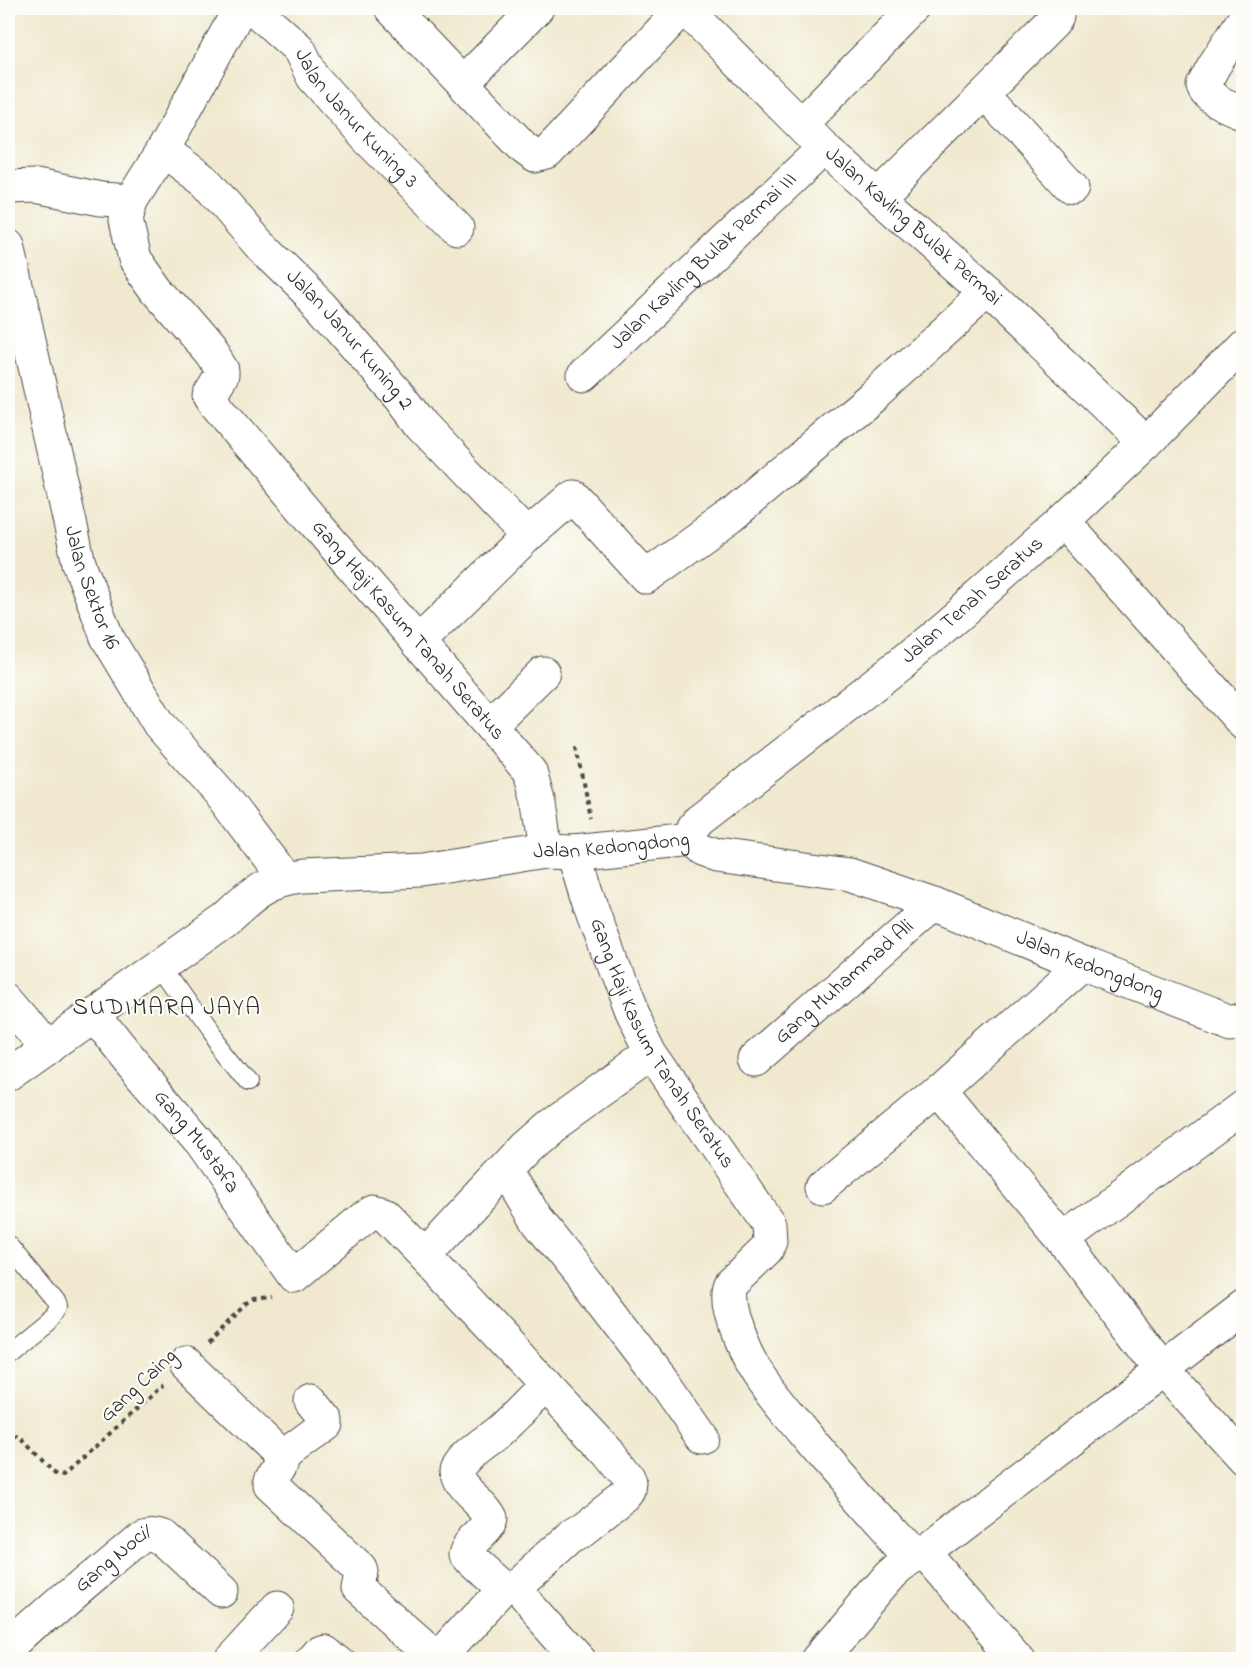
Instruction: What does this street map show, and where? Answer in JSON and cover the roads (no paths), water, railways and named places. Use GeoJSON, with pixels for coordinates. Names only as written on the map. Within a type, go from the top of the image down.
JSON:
{"type":"FeatureCollection","features":[{"type":"Feature","properties":{"kind":"street"},"geometry":{"type":"LineString","coordinates":[[8,187],[36,186],[101,200],[130,201],[163,150],[240,8]]}},
{"type":"Feature","properties":{"kind":"street","name":"Jalan Janur Kuning 3"},"geometry":{"type":"LineString","coordinates":[[253,8],[299,49],[313,76],[367,138],[457,228]]}},
{"type":"Feature","properties":{"kind":"street"},"geometry":{"type":"LineString","coordinates":[[390,8],[524,148],[535,156],[547,153],[684,8]]}},
{"type":"Feature","properties":{"kind":"street"},"geometry":{"type":"LineString","coordinates":[[464,83],[537,8]]}},
{"type":"Feature","properties":{"kind":"street","name":"Jalan Kavling Bulak Permai"},"geometry":{"type":"LineString","coordinates":[[684,8],[824,148],[987,292],[1146,443]]}},
{"type":"Feature","properties":{"kind":"street"},"geometry":{"type":"LineString","coordinates":[[801,124],[915,8]]}},
{"type":"Feature","properties":{"kind":"street"},"geometry":{"type":"LineString","coordinates":[[879,196],[1053,22],[1057,17],[1056,8]]}},
{"type":"Feature","properties":{"kind":"street"},"geometry":{"type":"LineString","coordinates":[[1244,19],[1203,86],[1209,96],[1244,113]]}},
{"type":"Feature","properties":{"kind":"street"},"geometry":{"type":"LineString","coordinates":[[984,92],[1072,188]]}},
{"type":"Feature","properties":{"kind":"street","name":"Jalan Kavling Bulak Permai III"},"geometry":{"type":"LineString","coordinates":[[584,375],[824,148]]}},
{"type":"Feature","properties":{"kind":"street","name":"Jalan Janur Kuning 2"},"geometry":{"type":"LineString","coordinates":[[163,150],[206,182],[258,243],[322,306],[401,398],[421,425],[527,536]]}},
{"type":"Feature","properties":{"kind":"street","name":"Gang Haji Kasum Tanah Seratus"},"geometry":{"type":"LineString","coordinates":[[130,201],[126,220],[135,259],[157,290],[212,354],[222,370],[222,375],[209,396],[320,529],[530,772],[538,804],[572,851],[613,968],[651,1054],[769,1224],[770,1241],[767,1249],[728,1289],[730,1311],[749,1359],[766,1387],[837,1472],[919,1555]]}},
{"type":"Feature","properties":{"kind":"street","name":"Jalan Sektor 16"},"geometry":{"type":"LineString","coordinates":[[8,246],[19,345],[79,563],[107,638],[159,724],[219,792],[284,878]]}},
{"type":"Feature","properties":{"kind":"street"},"geometry":{"type":"LineString","coordinates":[[418,643],[527,536],[573,496],[646,577],[732,515],[872,397],[987,292]]}},
{"type":"Feature","properties":{"kind":"street","name":"Jalan Tenah Seratus"},"geometry":{"type":"LineString","coordinates":[[689,840],[692,828],[700,819],[899,665],[1063,521],[1146,443],[1244,343]]}},
{"type":"Feature","properties":{"kind":"street"},"geometry":{"type":"LineString","coordinates":[[1063,521],[1244,724]]}},
{"type":"Feature","properties":{"kind":"street"},"geometry":{"type":"LineString","coordinates":[[490,725],[543,673]]}},
{"type":"Feature","properties":{"kind":"street","name":"Jalan Kedongdong"},"geometry":{"type":"LineString","coordinates":[[8,1074],[225,920],[258,891],[284,878],[421,871],[572,851],[689,840],[700,850],[716,856],[850,874],[935,903],[1230,1022],[1244,1017]]}},
{"type":"Feature","properties":{"kind":"street","name":"Gang Muhammad Ali"},"geometry":{"type":"LineString","coordinates":[[756,1060],[935,903]]}},
{"type":"Feature","properties":{"kind":"street"},"geometry":{"type":"LineString","coordinates":[[823,1186],[939,1091],[1082,963]]}},
{"type":"Feature","properties":{"kind":"street"},"geometry":{"type":"LineString","coordinates":[[8,998],[49,1046]]}},
{"type":"Feature","properties":{"kind":"street","name":"Gang Mustafa"},"geometry":{"type":"LineString","coordinates":[[92,1014],[200,1143],[294,1276],[374,1211],[384,1214],[425,1256]]}},
{"type":"Feature","properties":{"kind":"street"},"geometry":{"type":"LineString","coordinates":[[311,1401],[327,1420],[327,1424],[282,1458],[271,1480],[271,1485],[359,1566],[362,1572],[358,1587],[361,1592],[438,1659],[510,1589],[571,1536],[584,1529],[625,1496],[630,1483],[624,1470],[425,1256],[507,1171],[526,1148],[551,1126],[651,1054]]}},
{"type":"Feature","properties":{"kind":"street"},"geometry":{"type":"LineString","coordinates":[[939,1091],[1063,1240],[1162,1369],[1244,1459]]}},
{"type":"Feature","properties":{"kind":"street"},"geometry":{"type":"LineString","coordinates":[[1063,1240],[1244,1106]]}},
{"type":"Feature","properties":{"kind":"street"},"geometry":{"type":"LineString","coordinates":[[507,1171],[538,1222],[665,1384],[702,1437]]}},
{"type":"Feature","properties":{"kind":"street"},"geometry":{"type":"LineString","coordinates":[[818,1659],[900,1567],[919,1555],[1244,1307]]}},
{"type":"Feature","properties":{"kind":"street"},"geometry":{"type":"LineString","coordinates":[[186,1364],[282,1458]]}},
{"type":"Feature","properties":{"kind":"street"},"geometry":{"type":"LineString","coordinates":[[546,1385],[498,1432],[484,1441],[465,1459],[456,1471],[458,1480],[488,1512],[491,1520],[489,1526],[467,1549],[466,1554],[519,1594],[578,1659]]}},
{"type":"Feature","properties":{"kind":"street","name":"Gang Nocil"},"geometry":{"type":"LineString","coordinates":[[8,1652],[59,1604],[142,1534],[161,1536],[221,1592]]}},
{"type":"Feature","properties":{"kind":"street"},"geometry":{"type":"LineString","coordinates":[[919,1555],[1018,1659]]}},
{"type":"Feature","properties":{"kind":"street"},"geometry":{"type":"LineString","coordinates":[[229,1659],[277,1608]]}},
{"type":"Feature","properties":{"kind":"street"},"geometry":{"type":"LineString","coordinates":[[312,1659],[324,1650],[338,1659]]}},
{"type":"Feature","properties":{"kind":"lane"},"geometry":{"type":"LineString","coordinates":[[161,965],[208,1032],[248,1082]]}},
{"type":"Feature","properties":{"kind":"lane"},"geometry":{"type":"LineString","coordinates":[[8,1245],[58,1308],[51,1317],[8,1352]]}},
{"type":"Feature","properties":{"kind":"district","name":"SUDIMARA JAYA"},"geometry":{"type":"Point","coordinates":[167,1008]}}]}
